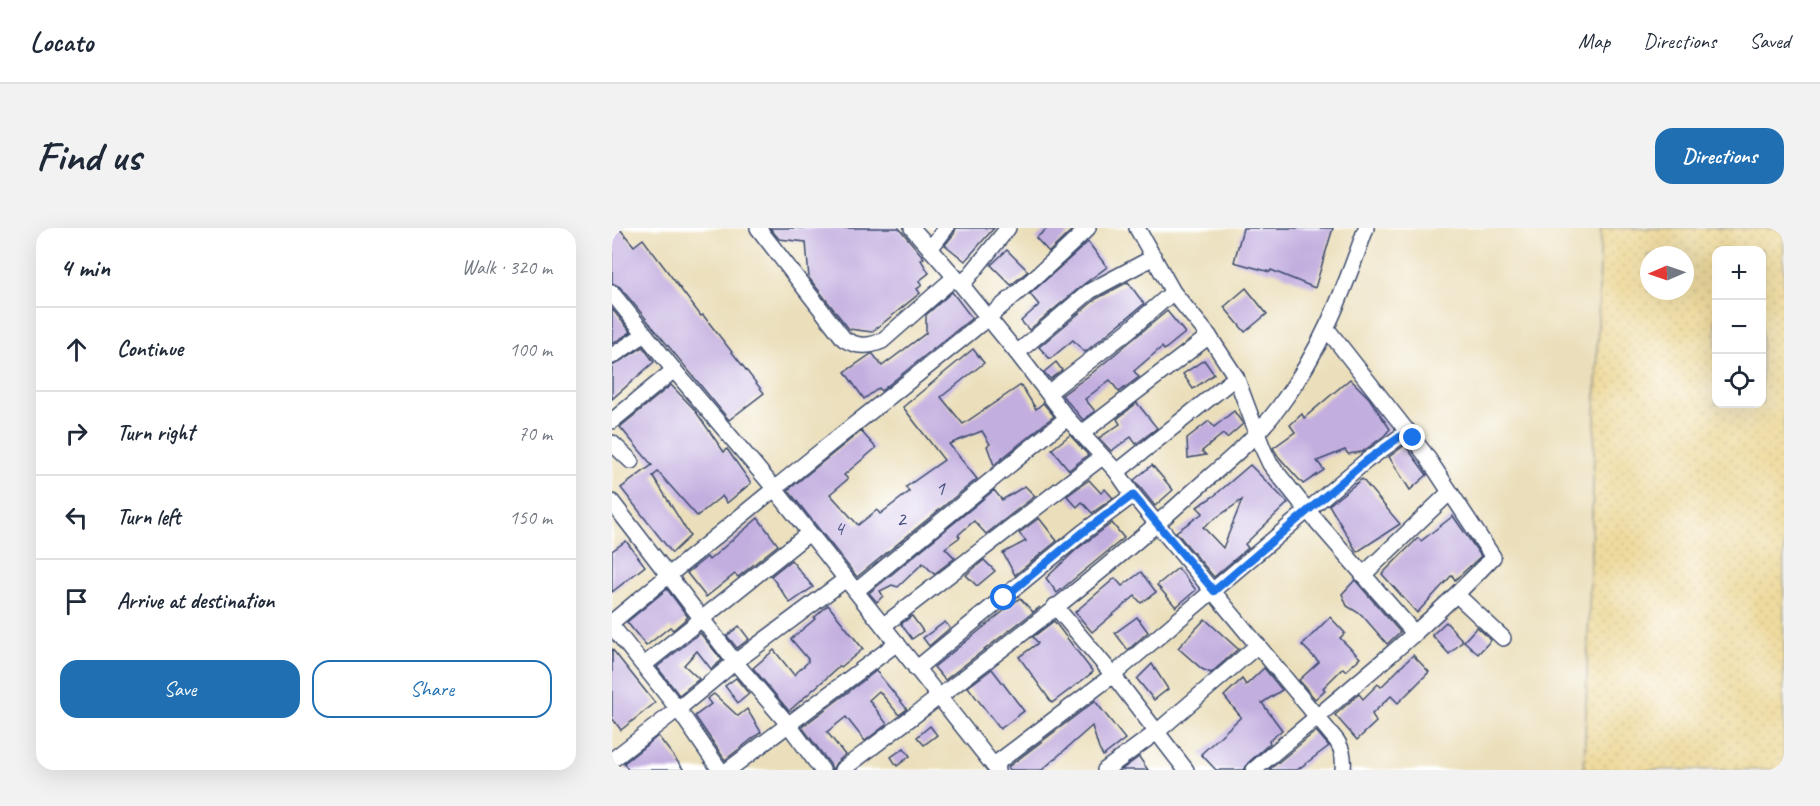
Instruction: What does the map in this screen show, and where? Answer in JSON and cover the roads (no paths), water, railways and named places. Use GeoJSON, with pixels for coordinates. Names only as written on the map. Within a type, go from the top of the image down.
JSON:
{"type":"FeatureCollection","features":[{"type":"Feature","properties":{"kind":"street"},"geometry":{"type":"LineString","coordinates":[[758,228],[844,339],[853,344],[872,345],[882,341],[958,281],[1008,228]]}},
{"type":"Feature","properties":{"kind":"street"},"geometry":{"type":"LineString","coordinates":[[912,228],[988,317],[1066,417],[1117,472],[1133,495],[1318,717],[1342,750],[1343,770]]}},
{"type":"Feature","properties":{"kind":"street"},"geometry":{"type":"LineString","coordinates":[[930,249],[946,228]]}},
{"type":"Feature","properties":{"kind":"street"},"geometry":{"type":"LineString","coordinates":[[720,770],[678,709],[612,624],[774,488],[988,317],[1088,228]]}},
{"type":"Feature","properties":{"kind":"street"},"geometry":{"type":"LineString","coordinates":[[1137,228],[1173,292],[1209,336],[1236,377],[1270,464],[1415,634]]}},
{"type":"Feature","properties":{"kind":"street"},"geometry":{"type":"LineString","coordinates":[[842,770],[1055,606],[1157,524],[1257,433],[1279,407],[1314,354],[1342,296],[1366,228]]}},
{"type":"Feature","properties":{"kind":"street"},"geometry":{"type":"LineString","coordinates":[[1017,353],[1090,291],[1154,257]]}},
{"type":"Feature","properties":{"kind":"street"},"geometry":{"type":"LineString","coordinates":[[612,292],[885,626],[990,766],[1113,675],[1366,461],[1408,431]]}},
{"type":"Feature","properties":{"kind":"street"},"geometry":{"type":"LineString","coordinates":[[1048,393],[1128,331],[1173,292]]}},
{"type":"Feature","properties":{"kind":"street"},"geometry":{"type":"LineString","coordinates":[[1254,770],[1415,634],[1493,557],[1408,431],[1327,329]]}},
{"type":"Feature","properties":{"kind":"street"},"geometry":{"type":"LineString","coordinates":[[612,356],[645,334]]}},
{"type":"Feature","properties":{"kind":"street"},"geometry":{"type":"LineString","coordinates":[[1081,434],[1209,336]]}},
{"type":"Feature","properties":{"kind":"street"},"geometry":{"type":"LineString","coordinates":[[612,421],[674,370]]}},
{"type":"Feature","properties":{"kind":"street"},"geometry":{"type":"LineString","coordinates":[[1117,472],[1236,377]]}},
{"type":"Feature","properties":{"kind":"street"},"geometry":{"type":"LineString","coordinates":[[612,760],[735,662],[851,585],[1066,417]]}},
{"type":"Feature","properties":{"kind":"street"},"geometry":{"type":"LineString","coordinates":[[612,443],[631,461]]}},
{"type":"Feature","properties":{"kind":"street"},"geometry":{"type":"LineString","coordinates":[[885,626],[1102,457]]}},
{"type":"Feature","properties":{"kind":"street"},"geometry":{"type":"LineString","coordinates":[[1363,574],[1450,492]]}},
{"type":"Feature","properties":{"kind":"street"},"geometry":{"type":"LineString","coordinates":[[916,669],[1082,533],[1133,495]]}},
{"type":"Feature","properties":{"kind":"street"},"geometry":{"type":"LineString","coordinates":[[612,502],[702,620],[788,724],[822,770]]}},
{"type":"Feature","properties":{"kind":"street"},"geometry":{"type":"LineString","coordinates":[[644,666],[809,532]]}},
{"type":"Feature","properties":{"kind":"street"},"geometry":{"type":"LineString","coordinates":[[1457,595],[1503,638]]}},
{"type":"Feature","properties":{"kind":"street"},"geometry":{"type":"LineString","coordinates":[[1055,606],[1158,731],[1186,770]]}},
{"type":"Feature","properties":{"kind":"street"},"geometry":{"type":"LineString","coordinates":[[728,770],[897,643]]}},
{"type":"Feature","properties":{"kind":"street"},"geometry":{"type":"LineString","coordinates":[[1105,770],[1158,731],[1258,645]]}}]}
